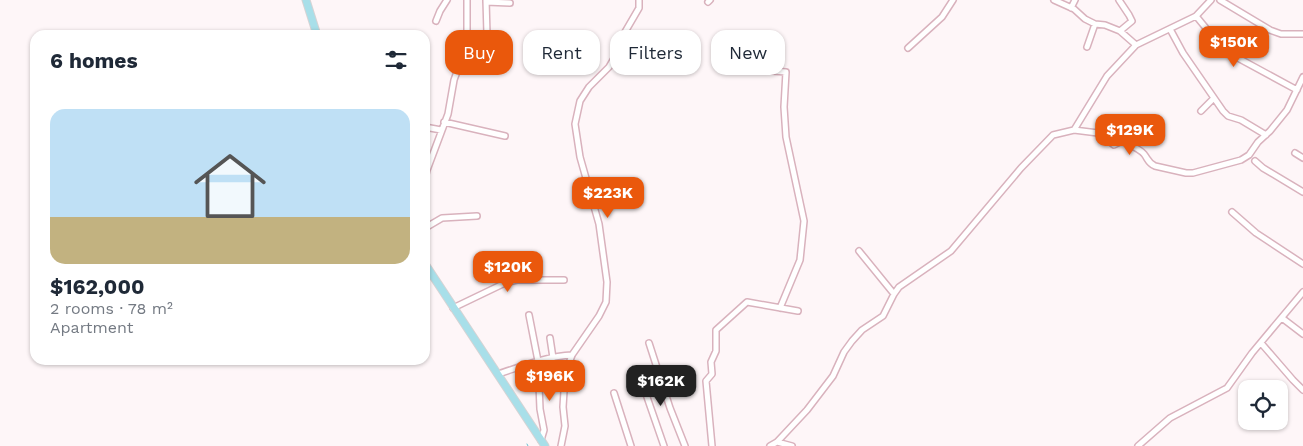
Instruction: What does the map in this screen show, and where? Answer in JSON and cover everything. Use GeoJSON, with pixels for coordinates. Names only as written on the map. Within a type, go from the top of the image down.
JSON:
{"type":"FeatureCollection","features":[{"type":"Feature","properties":{"kind":"main road"},"geometry":{"type":"LineString","coordinates":[[306,0],[315,30]]}},
{"type":"Feature","properties":{"kind":"main road"},"geometry":{"type":"LineString","coordinates":[[430,272],[543,443]]}},
{"type":"Feature","properties":{"kind":"street"},"geometry":{"type":"LineString","coordinates":[[436,21],[448,0]]}},
{"type":"Feature","properties":{"kind":"street"},"geometry":{"type":"LineString","coordinates":[[430,161],[448,114],[454,80],[467,44],[467,0]]}},
{"type":"Feature","properties":{"kind":"street"},"geometry":{"type":"LineString","coordinates":[[561,446],[565,426],[563,407],[565,376],[572,355],[600,316],[606,302],[608,282],[599,224],[580,158],[576,124],[580,101],[589,87],[609,67],[624,43],[625,32],[639,8],[640,0]]}},
{"type":"Feature","properties":{"kind":"street"},"geometry":{"type":"LineString","coordinates":[[908,48],[942,17],[953,0]]}},
{"type":"Feature","properties":{"kind":"street"},"geometry":{"type":"LineString","coordinates":[[1054,0],[1071,8],[1095,24],[1105,25],[1120,31],[1136,45]]}},
{"type":"Feature","properties":{"kind":"street"},"geometry":{"type":"LineString","coordinates":[[1071,8],[1075,0]]}},
{"type":"Feature","properties":{"kind":"street"},"geometry":{"type":"LineString","coordinates":[[1118,0],[1132,19],[1132,22],[1120,31]]}},
{"type":"Feature","properties":{"kind":"street"},"geometry":{"type":"LineString","coordinates":[[1202,0],[1206,4]]}},
{"type":"Feature","properties":{"kind":"street"},"geometry":{"type":"LineString","coordinates":[[1074,130],[1107,76],[1136,45],[1196,16],[1211,0]]}},
{"type":"Feature","properties":{"kind":"street"},"geometry":{"type":"LineString","coordinates":[[1220,0],[1270,30],[1282,34],[1303,34]]}},
{"type":"Feature","properties":{"kind":"street"},"geometry":{"type":"LineString","coordinates":[[487,30],[486,1],[510,3]]}},
{"type":"Feature","properties":{"kind":"street"},"geometry":{"type":"LineString","coordinates":[[1196,16],[1210,33],[1231,47],[1238,58],[1296,90]]}},
{"type":"Feature","properties":{"kind":"street"},"geometry":{"type":"LineString","coordinates":[[1087,46],[1095,24]]}},
{"type":"Feature","properties":{"kind":"street"},"geometry":{"type":"LineString","coordinates":[[1170,29],[1183,54],[1228,116],[1241,120],[1266,135]]}},
{"type":"Feature","properties":{"kind":"street"},"geometry":{"type":"LineString","coordinates":[[780,308],[800,260],[804,221],[786,137],[784,107],[785,72]]}},
{"type":"Feature","properties":{"kind":"street"},"geometry":{"type":"LineString","coordinates":[[770,446],[777,442],[807,410],[833,376],[844,352],[852,341],[862,330],[883,316],[899,287],[951,251],[1021,168],[1053,135],[1074,130],[1098,133],[1109,143],[1114,145],[1122,141],[1138,150],[1144,154],[1150,164],[1186,173],[1212,169],[1241,160],[1249,155],[1286,110],[1303,77]]}},
{"type":"Feature","properties":{"kind":"street"},"geometry":{"type":"LineString","coordinates":[[1201,111],[1214,98]]}},
{"type":"Feature","properties":{"kind":"street"},"geometry":{"type":"LineString","coordinates":[[444,122],[505,136]]}},
{"type":"Feature","properties":{"kind":"street"},"geometry":{"type":"LineString","coordinates":[[430,127],[441,130]]}},
{"type":"Feature","properties":{"kind":"street"},"geometry":{"type":"LineString","coordinates":[[1295,153],[1303,158]]}},
{"type":"Feature","properties":{"kind":"street"},"geometry":{"type":"LineString","coordinates":[[1255,161],[1263,168],[1303,192]]}},
{"type":"Feature","properties":{"kind":"street"},"geometry":{"type":"LineString","coordinates":[[1232,212],[1256,233],[1303,264]]}},
{"type":"Feature","properties":{"kind":"street"},"geometry":{"type":"LineString","coordinates":[[430,225],[442,218],[477,216]]}},
{"type":"Feature","properties":{"kind":"street"},"geometry":{"type":"LineString","coordinates":[[858,252],[894,294]]}},
{"type":"Feature","properties":{"kind":"street"},"geometry":{"type":"LineString","coordinates":[[453,308],[505,283],[517,280],[564,280]]}},
{"type":"Feature","properties":{"kind":"street"},"geometry":{"type":"LineString","coordinates":[[1138,446],[1170,418],[1227,388],[1252,353],[1303,292]]}},
{"type":"Feature","properties":{"kind":"street"},"geometry":{"type":"LineString","coordinates":[[712,446],[706,381],[712,374],[711,362],[716,351],[716,330],[747,302],[798,311]]}},
{"type":"Feature","properties":{"kind":"street"},"geometry":{"type":"LineString","coordinates":[[529,314],[538,361],[540,408],[544,430],[543,443]]}},
{"type":"Feature","properties":{"kind":"street"},"geometry":{"type":"LineString","coordinates":[[1282,318],[1303,334]]}},
{"type":"Feature","properties":{"kind":"street"},"geometry":{"type":"LineString","coordinates":[[550,338],[553,358]]}},
{"type":"Feature","properties":{"kind":"street"},"geometry":{"type":"LineString","coordinates":[[649,343],[670,408],[685,446]]}},
{"type":"Feature","properties":{"kind":"street"},"geometry":{"type":"LineString","coordinates":[[1261,343],[1303,390]]}},
{"type":"Feature","properties":{"kind":"street"},"geometry":{"type":"LineString","coordinates":[[498,374],[538,361],[572,355]]}},
{"type":"Feature","properties":{"kind":"street"},"geometry":{"type":"LineString","coordinates":[[639,374],[664,446]]}},
{"type":"Feature","properties":{"kind":"street"},"geometry":{"type":"LineString","coordinates":[[614,393],[631,446]]}},
{"type":"Feature","properties":{"kind":"street"},"geometry":{"type":"LineString","coordinates":[[777,442],[792,446]]}}]}
